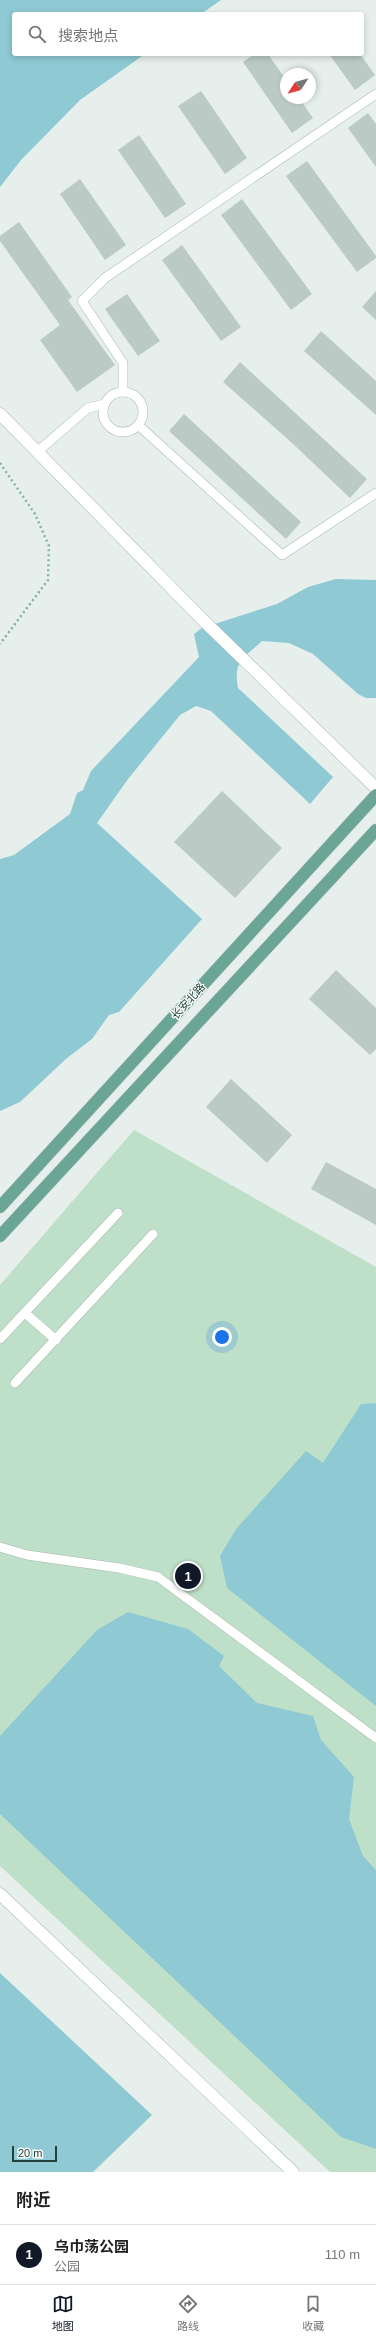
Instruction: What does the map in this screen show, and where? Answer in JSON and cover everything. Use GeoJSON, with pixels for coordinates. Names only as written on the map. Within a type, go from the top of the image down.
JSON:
{"type":"FeatureCollection","features":[{"type":"Feature","properties":{"kind":"main road","name":"长安北路"},"geometry":{"type":"LineString","coordinates":[[0,1207],[376,795]]}},
{"type":"Feature","properties":{"kind":"main road","name":"长安北路"},"geometry":{"type":"LineString","coordinates":[[0,1236],[376,830]]}},
{"type":"Feature","properties":{"kind":"street"},"geometry":{"type":"LineString","coordinates":[[0,414],[205,622],[376,788]]}},
{"type":"Feature","properties":{"kind":"street"},"geometry":{"type":"LineString","coordinates":[[0,1894],[293,2172]]}},
{"type":"Feature","properties":{"kind":"lane"},"geometry":{"type":"LineString","coordinates":[[124,392],[123,363],[82,301],[105,278],[376,94]]}},
{"type":"Feature","properties":{"kind":"lane"},"geometry":{"type":"LineString","coordinates":[[124,392],[131,394],[141,404],[143,411],[138,425],[132,430],[124,432],[116,431],[104,419],[103,411],[109,397],[124,392]]}},
{"type":"Feature","properties":{"kind":"lane"},"geometry":{"type":"LineString","coordinates":[[37,452],[88,408],[105,404]]}},
{"type":"Feature","properties":{"kind":"lane"},"geometry":{"type":"LineString","coordinates":[[138,425],[282,555],[376,493]]}},
{"type":"Feature","properties":{"kind":"lane"},"geometry":{"type":"LineString","coordinates":[[0,1339],[118,1213]]}},
{"type":"Feature","properties":{"kind":"lane"},"geometry":{"type":"LineString","coordinates":[[15,1383],[153,1234]]}},
{"type":"Feature","properties":{"kind":"lane"},"geometry":{"type":"LineString","coordinates":[[25,1313],[56,1340]]}},
{"type":"Feature","properties":{"kind":"lane"},"geometry":{"type":"LineString","coordinates":[[0,1547],[28,1555],[119,1568],[158,1577],[376,1738]]}},
{"type":"Feature","properties":{"kind":"path"},"geometry":{"type":"LineString","coordinates":[[0,463],[35,514],[49,546],[48,580],[0,644]]}},
{"type":"Feature","properties":{"kind":"green space"},"geometry":{"type":"Polygon","coordinates":[[[134,1130],[376,1267],[376,2172],[330,2172],[0,1866],[0,1285],[134,1130]]]}},
{"type":"Feature","properties":{"kind":"water"},"geometry":{"type":"Polygon","coordinates":[[[0,0],[221,0],[204,12],[12,12],[12,56],[142,56],[80,100],[21,160],[0,187],[0,0]]]}},
{"type":"Feature","properties":{"kind":"water"},"geometry":{"type":"Polygon","coordinates":[[[336,579],[376,580],[376,698],[366,698],[358,694],[313,654],[289,643],[262,641],[241,660],[237,671],[238,688],[333,777],[310,804],[211,711],[196,706],[180,715],[128,779],[97,823],[202,919],[119,1012],[109,1015],[92,1039],[67,1058],[20,1102],[0,1111],[0,859],[14,855],[70,814],[77,793],[83,790],[91,771],[199,657],[194,634],[202,628],[277,604],[308,587],[336,579]]]}},
{"type":"Feature","properties":{"kind":"water"},"geometry":{"type":"Polygon","coordinates":[[[376,1403],[376,1706],[227,1588],[220,1556],[236,1529],[306,1451],[323,1463],[361,1404],[376,1403]]]}},
{"type":"Feature","properties":{"kind":"water"},"geometry":{"type":"Polygon","coordinates":[[[128,1612],[188,1629],[224,1656],[219,1666],[257,1703],[313,1716],[321,1740],[354,1777],[349,1819],[363,1856],[376,1870],[376,2149],[341,2137],[0,1814],[0,1736],[97,1630],[128,1612]]]}},
{"type":"Feature","properties":{"kind":"water"},"geometry":{"type":"Polygon","coordinates":[[[0,1973],[152,2115],[93,2172],[0,2172],[0,1973]]]}},
{"type":"Feature","properties":{"kind":"building"},"geometry":{"type":"Polygon","coordinates":[[[251,56],[269,56],[280,71],[280,104],[303,104],[313,118],[292,133],[243,62],[251,56]]]}},
{"type":"Feature","properties":{"kind":"building"},"geometry":{"type":"Polygon","coordinates":[[[330,56],[361,56],[375,75],[355,90],[330,56]]]}},
{"type":"Feature","properties":{"kind":"building"},"geometry":{"type":"Polygon","coordinates":[[[201,91],[247,158],[225,174],[178,106],[201,91]]]}},
{"type":"Feature","properties":{"kind":"building"},"geometry":{"type":"Polygon","coordinates":[[[368,113],[376,124],[376,167],[348,128],[368,113]]]}},
{"type":"Feature","properties":{"kind":"building"},"geometry":{"type":"Polygon","coordinates":[[[139,135],[186,204],[165,218],[118,150],[139,135]]]}},
{"type":"Feature","properties":{"kind":"building"},"geometry":{"type":"Polygon","coordinates":[[[307,161],[376,256],[376,258],[357,272],[286,176],[307,161]]]}},
{"type":"Feature","properties":{"kind":"building"},"geometry":{"type":"Polygon","coordinates":[[[80,179],[126,245],[105,260],[60,194],[80,179]]]}},
{"type":"Feature","properties":{"kind":"building"},"geometry":{"type":"Polygon","coordinates":[[[242,199],[312,294],[291,310],[221,215],[242,199]]]}},
{"type":"Feature","properties":{"kind":"building"},"geometry":{"type":"Polygon","coordinates":[[[19,222],[72,297],[68,300],[115,365],[77,392],[40,340],[60,325],[0,241],[0,236],[19,222]]]}},
{"type":"Feature","properties":{"kind":"building"},"geometry":{"type":"Polygon","coordinates":[[[182,245],[241,327],[221,341],[162,260],[182,245]]]}},
{"type":"Feature","properties":{"kind":"building"},"geometry":{"type":"Polygon","coordinates":[[[376,291],[376,320],[362,307],[376,291]]]}},
{"type":"Feature","properties":{"kind":"building"},"geometry":{"type":"Polygon","coordinates":[[[127,294],[160,341],[138,356],[105,309],[127,294]]]}},
{"type":"Feature","properties":{"kind":"building"},"geometry":{"type":"Polygon","coordinates":[[[321,331],[376,381],[376,415],[304,351],[321,331]]]}},
{"type":"Feature","properties":{"kind":"building"},"geometry":{"type":"Polygon","coordinates":[[[240,362],[367,479],[350,498],[291,442],[223,382],[240,362]]]}},
{"type":"Feature","properties":{"kind":"building"},"geometry":{"type":"Polygon","coordinates":[[[184,414],[301,522],[286,539],[169,431],[184,414]]]}},
{"type":"Feature","properties":{"kind":"building"},"geometry":{"type":"Polygon","coordinates":[[[222,791],[282,848],[235,898],[174,842],[222,791]]]}},
{"type":"Feature","properties":{"kind":"building"},"geometry":{"type":"Polygon","coordinates":[[[336,970],[376,1008],[376,1049],[370,1055],[309,999],[336,970]]]}},
{"type":"Feature","properties":{"kind":"building"},"geometry":{"type":"Polygon","coordinates":[[[231,1079],[292,1135],[267,1163],[206,1107],[231,1079]]]}},
{"type":"Feature","properties":{"kind":"building"},"geometry":{"type":"Polygon","coordinates":[[[326,1162],[376,1189],[376,1225],[311,1189],[326,1162]]]}},
{"type":"Feature","properties":{"kind":"place","name":"乌巾荡公园"},"geometry":{"type":"Point","coordinates":[188,1576]}}]}
